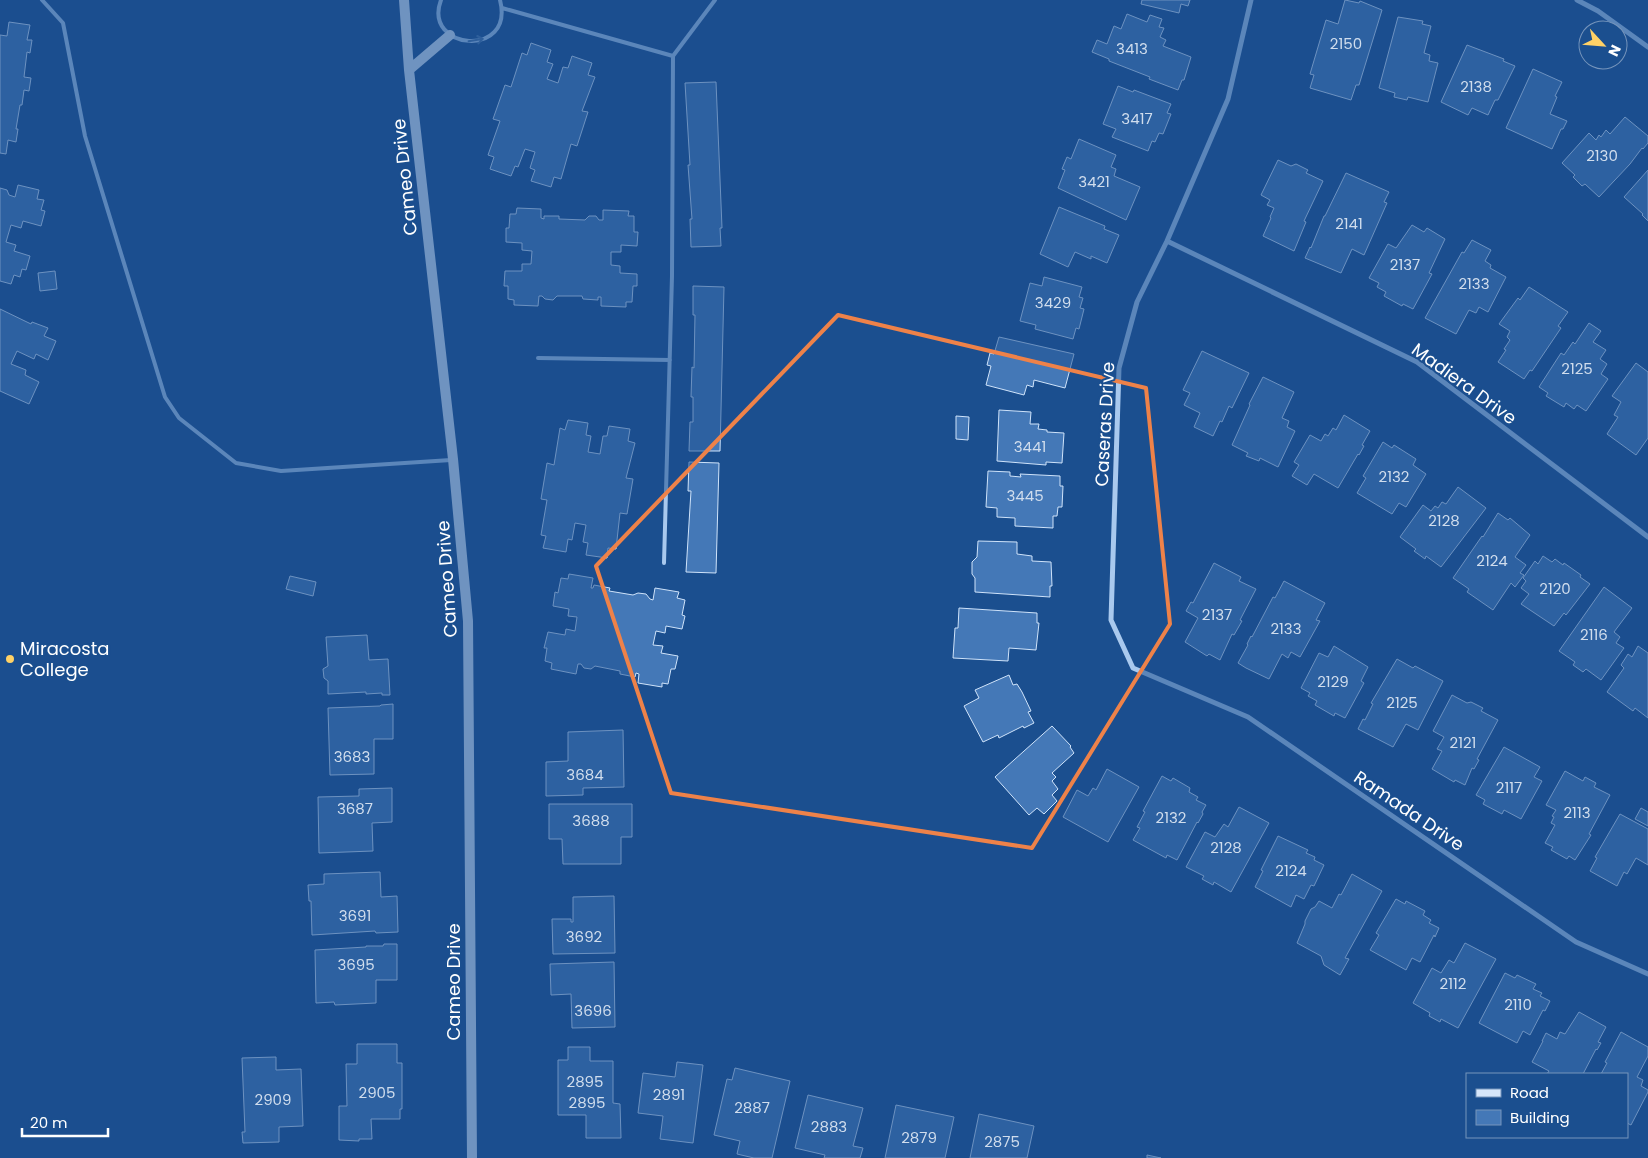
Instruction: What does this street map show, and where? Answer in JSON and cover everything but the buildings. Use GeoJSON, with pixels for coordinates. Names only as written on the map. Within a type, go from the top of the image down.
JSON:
{"type":"FeatureCollection","features":[{"type":"Feature","properties":{"kind":"street","name":"Cameo Drive"},"geometry":{"type":"LineString","coordinates":[[404,0],[409,70],[453,460],[468,621],[472,1158]]}},
{"type":"Feature","properties":{"kind":"street","name":"Caseras Drive"},"geometry":{"type":"LineString","coordinates":[[1151,677],[1133,668],[1111,620],[1119,368],[1137,302],[1167,241],[1228,100],[1251,0]]}},
{"type":"Feature","properties":{"kind":"street"},"geometry":{"type":"LineString","coordinates":[[1576,0],[1598,11],[1648,47]]}},
{"type":"Feature","properties":{"kind":"street"},"geometry":{"type":"LineString","coordinates":[[409,70],[450,35]]}},
{"type":"Feature","properties":{"kind":"street","name":"Madiera Drive"},"geometry":{"type":"LineString","coordinates":[[1167,241],[1416,362],[1648,537]]}},
{"type":"Feature","properties":{"kind":"street","name":"Ramada Drive"},"geometry":{"type":"LineString","coordinates":[[1151,677],[1248,717],[1576,942],[1648,974]]}},
{"type":"Feature","properties":{"kind":"lane"},"geometry":{"type":"LineString","coordinates":[[42,0],[63,23],[85,136],[165,398],[179,418],[236,463],[281,471],[453,460]]}},
{"type":"Feature","properties":{"kind":"lane"},"geometry":{"type":"LineString","coordinates":[[442,0],[439,15],[443,26],[450,35],[460,41],[472,42],[482,40],[497,28],[502,8],[500,0]]}},
{"type":"Feature","properties":{"kind":"lane"},"geometry":{"type":"LineString","coordinates":[[664,563],[672,276],[673,56],[715,0]]}},
{"type":"Feature","properties":{"kind":"lane"},"geometry":{"type":"LineString","coordinates":[[502,8],[673,56]]}},
{"type":"Feature","properties":{"kind":"lane"},"geometry":{"type":"LineString","coordinates":[[538,358],[670,360]]}},
{"type":"Feature","properties":{"kind":"highlighted area"},"geometry":{"type":"Polygon","coordinates":[[[838,315],[1146,388],[1170,624],[1032,848],[671,793],[596,566],[838,315]]]}},
{"type":"Feature","properties":{"kind":"place","name":"Miracosta College"},"geometry":{"type":"Point","coordinates":[10,659]}}]}
